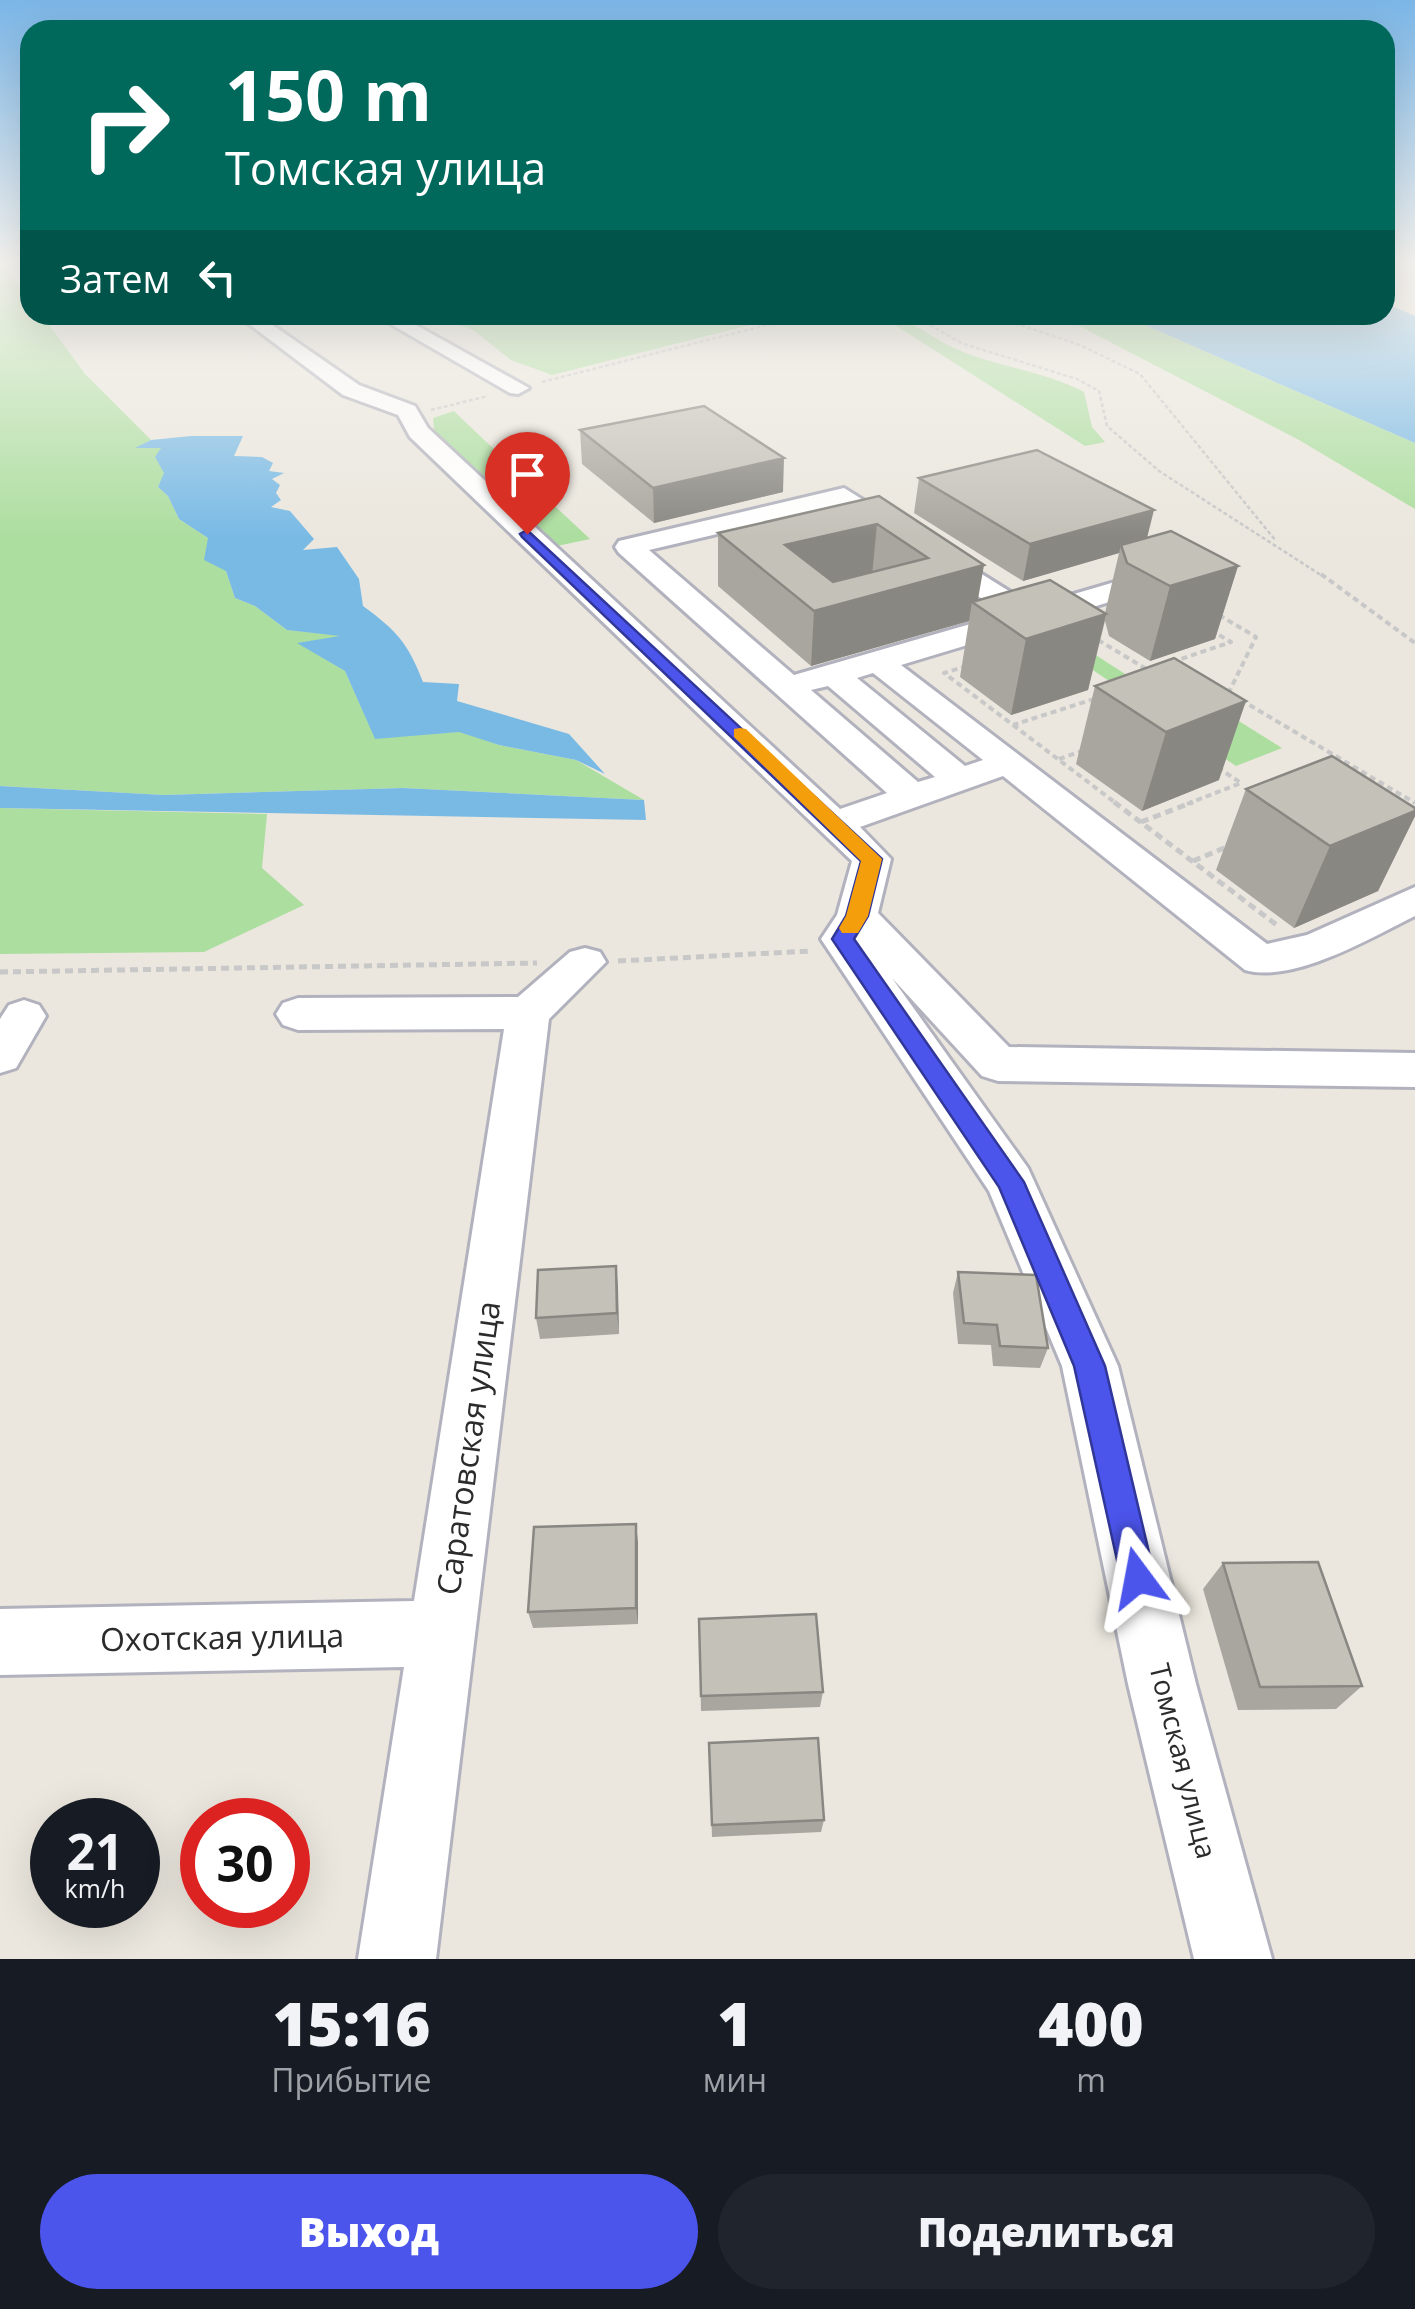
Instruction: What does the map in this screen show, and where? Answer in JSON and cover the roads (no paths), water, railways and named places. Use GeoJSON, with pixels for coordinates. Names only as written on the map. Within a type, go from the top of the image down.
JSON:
{"type":"FeatureCollection","features":[{"type":"Feature","properties":{"kind":"street"},"geometry":{"type":"LineString","coordinates":[[301,354],[351,390],[406,410],[409,420],[872,859],[850,928],[998,1064],[1415,1070]]}},
{"type":"Feature","properties":{"kind":"street"},"geometry":{"type":"LineString","coordinates":[[456,354],[518,388]]}},
{"type":"Feature","properties":{"kind":"street"},"geometry":{"type":"LineString","coordinates":[[788,687],[878,662],[1043,598],[844,496],[628,546],[788,687],[912,796]]}},
{"type":"Feature","properties":{"kind":"street"},"geometry":{"type":"LineString","coordinates":[[878,662],[1010,744],[1260,960],[1318,946],[1415,900]]}},
{"type":"Feature","properties":{"kind":"street"},"geometry":{"type":"LineString","coordinates":[[833,674],[960,780]]}},
{"type":"Feature","properties":{"kind":"street"},"geometry":{"type":"LineString","coordinates":[[836,823],[960,780],[1010,744]]}},
{"type":"Feature","properties":{"kind":"street","name":"Томская улица"},"geometry":{"type":"LineString","coordinates":[[850,928],[1010,1182],[1090,1366],[1162,1684],[1232,1959]]}},
{"type":"Feature","properties":{"kind":"street"},"geometry":{"type":"LineString","coordinates":[[298,1014],[528,1012],[585,962]]}},
{"type":"Feature","properties":{"kind":"street","name":"Саратовская улица"},"geometry":{"type":"LineString","coordinates":[[397,1959],[528,1012]]}},
{"type":"Feature","properties":{"kind":"street"},"geometry":{"type":"LineString","coordinates":[[0,1056],[12,1016]]}},
{"type":"Feature","properties":{"kind":"street","name":"Охотская улица"},"geometry":{"type":"LineString","coordinates":[[0,1642],[444,1633]]}},
{"type":"Feature","properties":{"kind":"water"},"geometry":{"type":"Polygon","coordinates":[[[1212,354],[1415,354],[1415,443],[1212,354]]]}},
{"type":"Feature","properties":{"kind":"water"},"geometry":{"type":"Polygon","coordinates":[[[243,436],[234,456],[262,457],[273,463],[269,471],[284,473],[272,479],[280,485],[276,493],[281,500],[271,507],[290,511],[314,539],[303,550],[337,547],[359,579],[363,606],[400,639],[423,682],[459,684],[457,701],[569,734],[605,774],[576,760],[499,745],[459,732],[375,739],[345,671],[297,643],[340,636],[287,630],[255,606],[235,598],[226,571],[204,560],[208,538],[179,519],[168,496],[158,487],[164,473],[155,457],[161,448],[135,448],[151,440],[243,436]]]}},
{"type":"Feature","properties":{"kind":"water"},"geometry":{"type":"Polygon","coordinates":[[[0,786],[164,795],[403,788],[644,800],[646,820],[0,808],[0,786]]]}}]}
